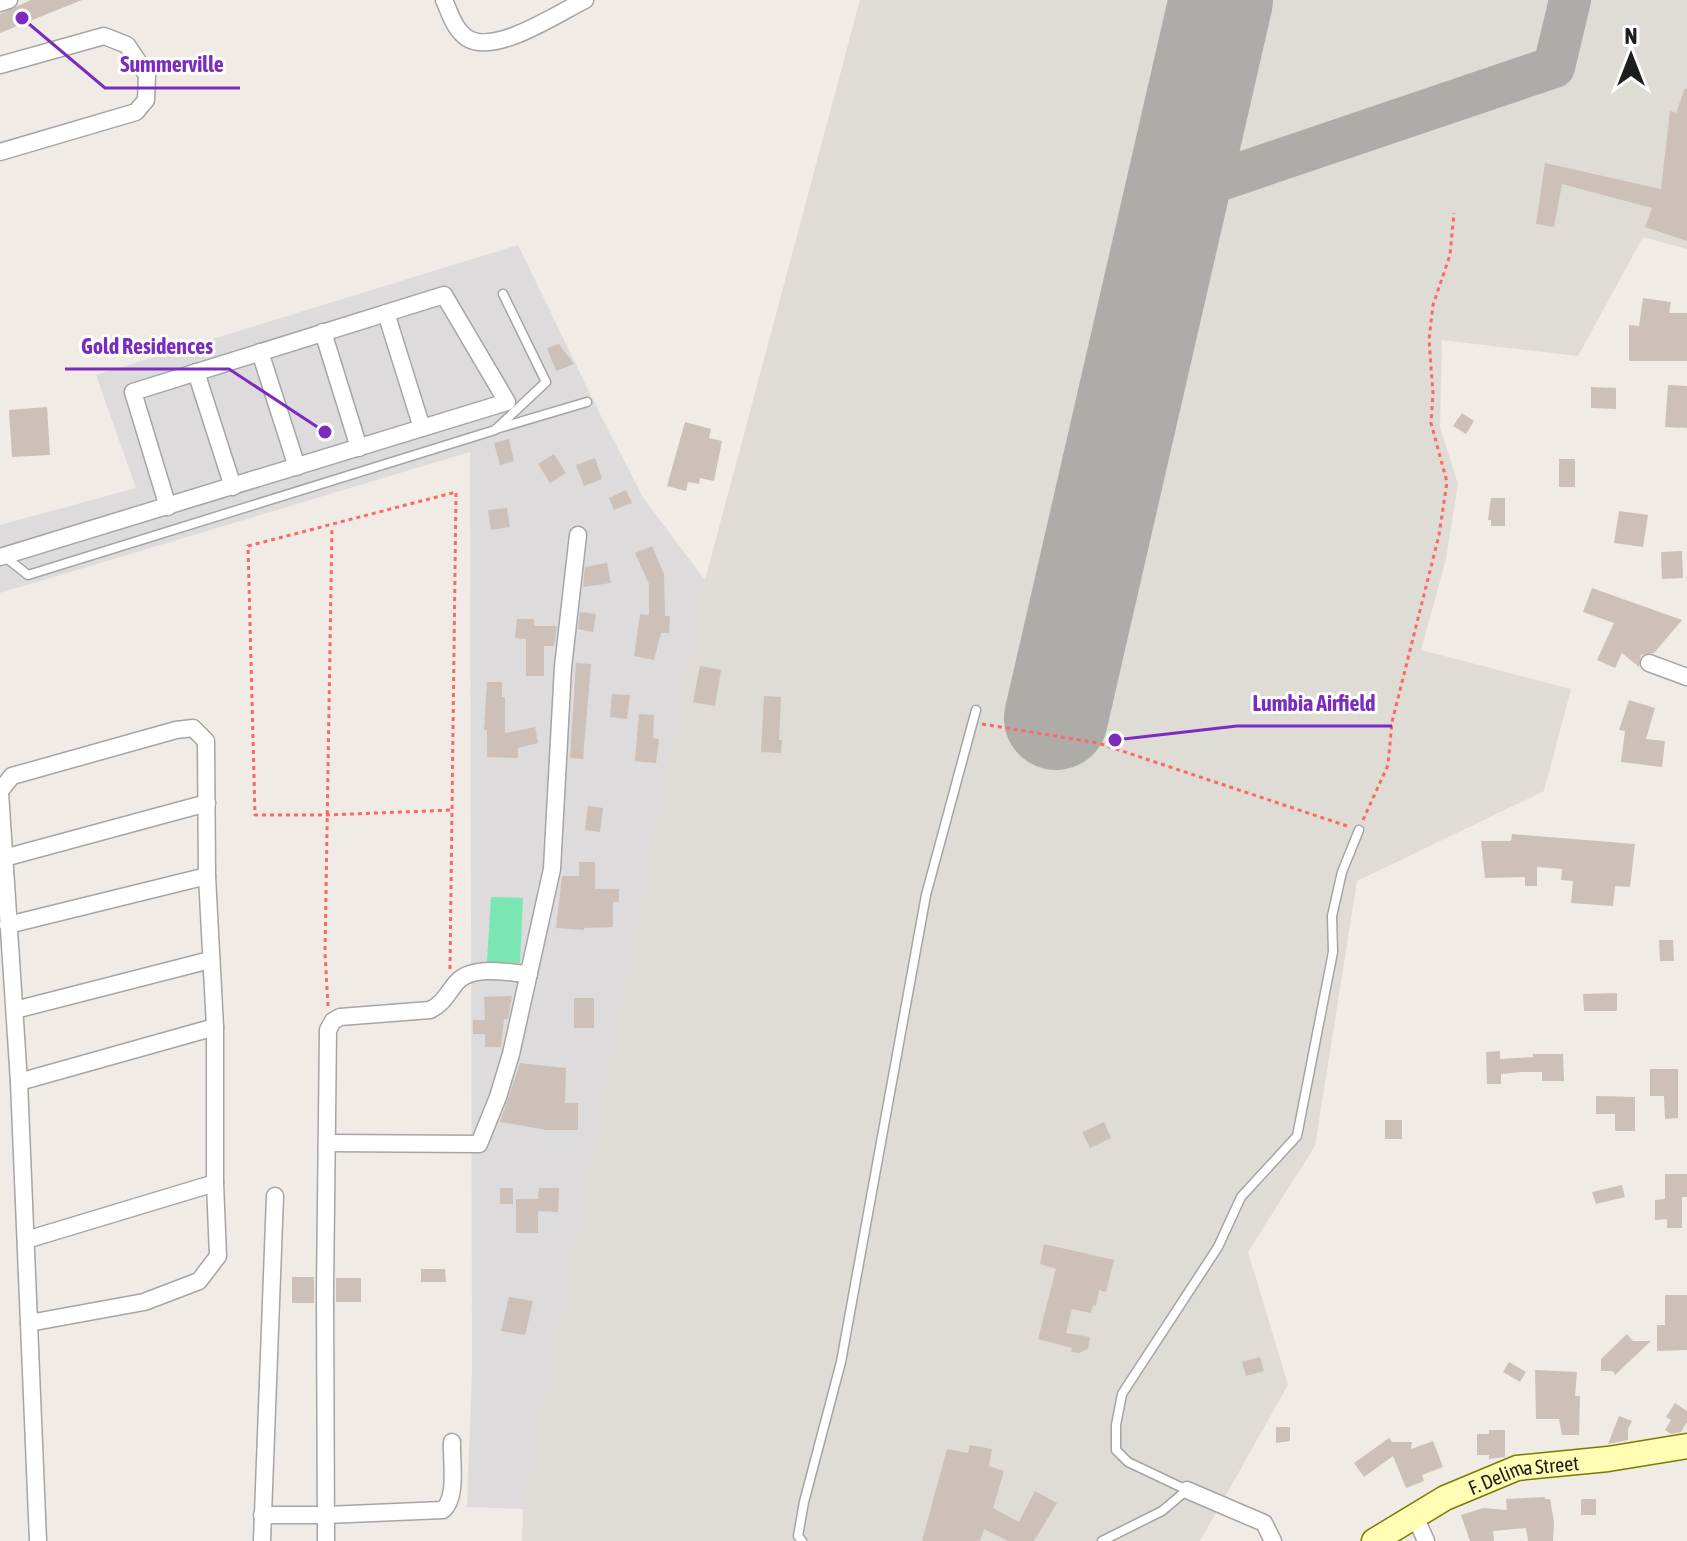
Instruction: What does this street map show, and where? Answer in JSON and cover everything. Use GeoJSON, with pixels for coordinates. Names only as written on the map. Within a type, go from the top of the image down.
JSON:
{"type":"FeatureCollection","features":[{"type":"Feature","properties":{"kind":"street"},"geometry":{"type":"LineString","coordinates":[[0,3],[9,0]]}},
{"type":"Feature","properties":{"kind":"street"},"geometry":{"type":"LineString","coordinates":[[444,0],[455,26],[468,39],[484,43],[505,40],[585,0]]}},
{"type":"Feature","properties":{"kind":"street"},"geometry":{"type":"LineString","coordinates":[[0,65],[104,36],[127,45],[147,75],[146,100],[136,112],[0,152]]}},
{"type":"Feature","properties":{"kind":"street"},"geometry":{"type":"LineString","coordinates":[[2,557],[168,507],[507,402],[444,295],[323,332],[133,392],[168,507]]}},
{"type":"Feature","properties":{"kind":"street"},"geometry":{"type":"LineString","coordinates":[[386,313],[422,428]]}},
{"type":"Feature","properties":{"kind":"street"},"geometry":{"type":"LineString","coordinates":[[323,332],[359,448]]}},
{"type":"Feature","properties":{"kind":"street"},"geometry":{"type":"LineString","coordinates":[[260,352],[297,467]]}},
{"type":"Feature","properties":{"kind":"street"},"geometry":{"type":"LineString","coordinates":[[196,372],[233,487]]}},
{"type":"Feature","properties":{"kind":"street"},"geometry":{"type":"LineString","coordinates":[[328,1143],[479,1144],[511,1054],[552,869],[563,667],[578,535]]}},
{"type":"Feature","properties":{"kind":"street"},"geometry":{"type":"LineString","coordinates":[[1649,663],[1687,677]]}},
{"type":"Feature","properties":{"kind":"street"},"geometry":{"type":"LineString","coordinates":[[29,1323],[144,1302],[199,1281],[218,1256],[206,741],[193,728],[176,730],[12,776],[0,792],[19,1082],[38,1541]]}},
{"type":"Feature","properties":{"kind":"street"},"geometry":{"type":"LineString","coordinates":[[4,858],[207,803]]}},
{"type":"Feature","properties":{"kind":"street"},"geometry":{"type":"LineString","coordinates":[[8,925],[207,876]]}},
{"type":"Feature","properties":{"kind":"street"},"geometry":{"type":"LineString","coordinates":[[15,1010],[210,960]]}},
{"type":"Feature","properties":{"kind":"street"},"geometry":{"type":"LineString","coordinates":[[326,1541],[327,1040],[333,1021],[351,1015],[430,1010],[439,1006],[451,989],[469,973],[529,974]]}},
{"type":"Feature","properties":{"kind":"street"},"geometry":{"type":"LineString","coordinates":[[19,1082],[215,1027]]}},
{"type":"Feature","properties":{"kind":"street"},"geometry":{"type":"LineString","coordinates":[[26,1240],[215,1183]]}},
{"type":"Feature","properties":{"kind":"street"},"geometry":{"type":"LineString","coordinates":[[262,1541],[275,1196]]}},
{"type":"Feature","properties":{"kind":"street"},"geometry":{"type":"LineString","coordinates":[[262,1515],[443,1510],[448,1506],[451,1492],[452,1442]]}},
{"type":"Feature","properties":{"kind":"street","name":"F. Delima Street"},"geometry":{"type":"LineString","coordinates":[[1374,1541],[1445,1498],[1517,1468],[1608,1459],[1687,1446]]}},
{"type":"Feature","properties":{"kind":"street"},"geometry":{"type":"LineString","coordinates":[[1187,1490],[1264,1523],[1273,1541]]}},
{"type":"Feature","properties":{"kind":"street"},"geometry":{"type":"LineString","coordinates":[[1415,1516],[1426,1541]]}},
{"type":"Feature","properties":{"kind":"lane"},"geometry":{"type":"LineString","coordinates":[[495,430],[546,382],[503,294]]}},
{"type":"Feature","properties":{"kind":"lane"},"geometry":{"type":"LineString","coordinates":[[2,557],[28,575],[587,402]]}},
{"type":"Feature","properties":{"kind":"lane"},"geometry":{"type":"LineString","coordinates":[[802,1541],[798,1536],[804,1502],[841,1362],[926,895],[976,710]]}},
{"type":"Feature","properties":{"kind":"lane"},"geometry":{"type":"LineString","coordinates":[[1102,1541],[1162,1511],[1187,1490],[1128,1462],[1116,1450],[1116,1425],[1122,1394],[1218,1247],[1241,1197],[1297,1136],[1333,952],[1332,916],[1342,872],[1359,830]]}},
{"type":"Feature","properties":{"kind":"path"},"geometry":{"type":"LineString","coordinates":[[973,723],[1098,743],[1359,830],[1388,765],[1392,722],[1439,535],[1447,482],[1431,423],[1433,394],[1429,339],[1433,305],[1450,255],[1454,213]]}},
{"type":"Feature","properties":{"kind":"path"},"geometry":{"type":"LineString","coordinates":[[451,989],[449,944],[453,810],[456,492],[248,546],[255,815],[453,810]]}},
{"type":"Feature","properties":{"kind":"path"},"geometry":{"type":"LineString","coordinates":[[332,524],[325,953],[328,1008],[333,1021]]}},
{"type":"Feature","properties":{"kind":"shaded area"},"geometry":{"type":"Polygon","coordinates":[[[860,0],[1687,0],[1687,249],[1643,237],[1578,356],[1442,340],[1440,427],[1458,484],[1446,559],[1421,650],[1571,689],[1544,791],[1357,881],[1315,1146],[1248,1252],[1288,1385],[1200,1541],[522,1541],[523,1509],[705,580],[860,0]]]}},
{"type":"Feature","properties":{"kind":"shaded area"},"geometry":{"type":"Polygon","coordinates":[[[518,245],[644,499],[705,580],[523,1509],[467,1507],[472,1371],[470,452],[0,593],[0,525],[136,488],[96,375],[518,245]]]}},
{"type":"Feature","properties":{"kind":"green space"},"geometry":{"type":"Polygon","coordinates":[[[491,897],[523,898],[520,963],[487,962],[491,897]]]}},
{"type":"Feature","properties":{"kind":"building"},"geometry":{"type":"Polygon","coordinates":[[[31,0],[82,0],[0,33],[0,14],[31,0]]]}},
{"type":"Feature","properties":{"kind":"building"},"geometry":{"type":"Polygon","coordinates":[[[1685,88],[1687,241],[1645,227],[1652,208],[1562,184],[1554,227],[1536,224],[1545,163],[1661,189],[1670,111],[1676,113],[1685,88]]]}},
{"type":"Feature","properties":{"kind":"building"},"geometry":{"type":"Polygon","coordinates":[[[1643,298],[1671,302],[1669,313],[1687,313],[1687,361],[1629,361],[1629,325],[1639,326],[1643,298]]]}},
{"type":"Feature","properties":{"kind":"building"},"geometry":{"type":"Polygon","coordinates":[[[559,344],[574,364],[556,371],[547,348],[559,344]]]}},
{"type":"Feature","properties":{"kind":"building"},"geometry":{"type":"Polygon","coordinates":[[[1668,385],[1687,386],[1687,428],[1665,427],[1668,385]]]}},
{"type":"Feature","properties":{"kind":"building"},"geometry":{"type":"Polygon","coordinates":[[[1591,387],[1616,388],[1616,409],[1591,408],[1591,387]]]}},
{"type":"Feature","properties":{"kind":"building"},"geometry":{"type":"Polygon","coordinates":[[[47,407],[50,455],[12,457],[9,410],[47,407]]]}},
{"type":"Feature","properties":{"kind":"building"},"geometry":{"type":"Polygon","coordinates":[[[1462,413],[1474,421],[1466,434],[1453,426],[1462,413]]]}},
{"type":"Feature","properties":{"kind":"building"},"geometry":{"type":"Polygon","coordinates":[[[685,422],[711,429],[709,438],[722,441],[714,481],[700,478],[699,484],[688,482],[686,491],[667,486],[685,422]]]}},
{"type":"Feature","properties":{"kind":"building"},"geometry":{"type":"Polygon","coordinates":[[[509,439],[514,461],[500,465],[494,443],[509,439]]]}},
{"type":"Feature","properties":{"kind":"building"},"geometry":{"type":"Polygon","coordinates":[[[554,454],[566,473],[550,483],[538,464],[554,454]]]}},
{"type":"Feature","properties":{"kind":"building"},"geometry":{"type":"Polygon","coordinates":[[[595,458],[602,479],[584,486],[576,465],[595,458]]]}},
{"type":"Feature","properties":{"kind":"building"},"geometry":{"type":"Polygon","coordinates":[[[1559,459],[1575,459],[1575,487],[1559,487],[1559,459]]]}},
{"type":"Feature","properties":{"kind":"building"},"geometry":{"type":"Polygon","coordinates":[[[626,490],[632,503],[614,510],[609,498],[626,490]]]}},
{"type":"Feature","properties":{"kind":"building"},"geometry":{"type":"Polygon","coordinates":[[[1491,498],[1505,498],[1505,526],[1491,526],[1491,520],[1488,520],[1491,498]]]}},
{"type":"Feature","properties":{"kind":"building"},"geometry":{"type":"Polygon","coordinates":[[[507,508],[510,527],[491,530],[488,510],[507,508]]]}},
{"type":"Feature","properties":{"kind":"building"},"geometry":{"type":"Polygon","coordinates":[[[1619,511],[1648,515],[1643,547],[1614,543],[1619,511]]]}},
{"type":"Feature","properties":{"kind":"building"},"geometry":{"type":"Polygon","coordinates":[[[652,546],[664,574],[665,616],[670,616],[669,633],[661,633],[654,660],[634,656],[640,614],[649,615],[649,584],[635,553],[652,546]]]}},
{"type":"Feature","properties":{"kind":"building"},"geometry":{"type":"Polygon","coordinates":[[[1682,551],[1683,578],[1662,579],[1661,552],[1682,551]]]}},
{"type":"Feature","properties":{"kind":"building"},"geometry":{"type":"Polygon","coordinates":[[[607,563],[611,583],[583,587],[585,567],[607,563]]]}},
{"type":"Feature","properties":{"kind":"building"},"geometry":{"type":"Polygon","coordinates":[[[1592,588],[1682,620],[1654,653],[1641,655],[1639,667],[1622,653],[1615,668],[1597,660],[1614,623],[1583,612],[1592,588]]]}},
{"type":"Feature","properties":{"kind":"building"},"geometry":{"type":"Polygon","coordinates":[[[580,612],[596,614],[593,632],[578,629],[580,612]]]}},
{"type":"Feature","properties":{"kind":"building"},"geometry":{"type":"Polygon","coordinates":[[[517,619],[534,619],[534,626],[557,626],[554,646],[544,646],[544,676],[526,676],[526,639],[515,638],[517,619]]]}},
{"type":"Feature","properties":{"kind":"building"},"geometry":{"type":"Polygon","coordinates":[[[576,663],[591,664],[583,759],[570,758],[576,663]]]}},
{"type":"Feature","properties":{"kind":"building"},"geometry":{"type":"Polygon","coordinates":[[[700,666],[721,670],[715,706],[693,702],[700,666]]]}},
{"type":"Feature","properties":{"kind":"building"},"geometry":{"type":"Polygon","coordinates":[[[487,682],[502,682],[505,733],[535,727],[538,743],[518,748],[518,758],[487,757],[487,730],[484,730],[487,682]]]}},
{"type":"Feature","properties":{"kind":"building"},"geometry":{"type":"Polygon","coordinates":[[[612,694],[630,695],[627,719],[610,717],[612,694]]]}},
{"type":"Feature","properties":{"kind":"building"},"geometry":{"type":"Polygon","coordinates":[[[764,696],[781,697],[781,753],[761,752],[764,696]]]}},
{"type":"Feature","properties":{"kind":"building"},"geometry":{"type":"Polygon","coordinates":[[[1629,700],[1655,708],[1646,739],[1665,741],[1662,767],[1621,762],[1625,731],[1619,730],[1629,700]]]}},
{"type":"Feature","properties":{"kind":"building"},"geometry":{"type":"Polygon","coordinates":[[[639,714],[654,715],[653,738],[659,739],[656,763],[635,761],[639,714]]]}},
{"type":"Feature","properties":{"kind":"building"},"geometry":{"type":"Polygon","coordinates":[[[588,806],[603,808],[600,832],[585,830],[588,806]]]}},
{"type":"Feature","properties":{"kind":"building"},"geometry":{"type":"Polygon","coordinates":[[[1512,834],[1635,844],[1630,887],[1615,886],[1613,906],[1571,903],[1573,881],[1561,880],[1562,869],[1537,867],[1537,886],[1525,886],[1525,877],[1485,878],[1481,841],[1511,841],[1512,834]]]}},
{"type":"Feature","properties":{"kind":"building"},"geometry":{"type":"Polygon","coordinates":[[[579,862],[595,862],[595,889],[619,889],[619,902],[613,902],[613,927],[584,930],[556,928],[562,876],[579,876],[579,862]]]}},
{"type":"Feature","properties":{"kind":"building"},"geometry":{"type":"Polygon","coordinates":[[[1659,940],[1673,940],[1674,961],[1660,961],[1659,940]]]}},
{"type":"Feature","properties":{"kind":"building"},"geometry":{"type":"Polygon","coordinates":[[[1617,993],[1617,1011],[1584,1011],[1583,994],[1617,993]]]}},
{"type":"Feature","properties":{"kind":"building"},"geometry":{"type":"Polygon","coordinates":[[[512,996],[508,1019],[504,1019],[501,1047],[485,1047],[485,1034],[473,1034],[473,1020],[485,1020],[484,997],[512,996]]]}},
{"type":"Feature","properties":{"kind":"building"},"geometry":{"type":"Polygon","coordinates":[[[574,998],[594,998],[594,1028],[574,1028],[574,998]]]}},
{"type":"Feature","properties":{"kind":"building"},"geometry":{"type":"Polygon","coordinates":[[[1500,1051],[1500,1059],[1563,1054],[1564,1081],[1542,1081],[1542,1072],[1522,1072],[1501,1074],[1501,1084],[1487,1084],[1486,1052],[1500,1051]]]}},
{"type":"Feature","properties":{"kind":"building"},"geometry":{"type":"Polygon","coordinates":[[[520,1063],[566,1068],[565,1103],[578,1103],[578,1130],[547,1130],[500,1122],[520,1063]]]}},
{"type":"Feature","properties":{"kind":"building"},"geometry":{"type":"Polygon","coordinates":[[[1650,1069],[1678,1069],[1678,1118],[1665,1119],[1664,1096],[1650,1096],[1650,1069]]]}},
{"type":"Feature","properties":{"kind":"building"},"geometry":{"type":"Polygon","coordinates":[[[1596,1096],[1635,1097],[1635,1131],[1615,1131],[1615,1114],[1596,1114],[1596,1096]]]}},
{"type":"Feature","properties":{"kind":"building"},"geometry":{"type":"Polygon","coordinates":[[[1385,1120],[1402,1120],[1402,1139],[1385,1139],[1385,1120]]]}},
{"type":"Feature","properties":{"kind":"building"},"geometry":{"type":"Polygon","coordinates":[[[1104,1122],[1111,1138],[1090,1148],[1082,1132],[1104,1122]]]}},
{"type":"Feature","properties":{"kind":"building"},"geometry":{"type":"Polygon","coordinates":[[[1665,1174],[1687,1174],[1687,1197],[1682,1197],[1682,1228],[1667,1228],[1667,1219],[1655,1220],[1655,1200],[1665,1199],[1665,1174]]]}},
{"type":"Feature","properties":{"kind":"building"},"geometry":{"type":"Polygon","coordinates":[[[1622,1185],[1625,1197],[1596,1204],[1592,1192],[1622,1185]]]}},
{"type":"Feature","properties":{"kind":"building"},"geometry":{"type":"Polygon","coordinates":[[[500,1188],[513,1188],[513,1204],[500,1204],[500,1188]]]}},
{"type":"Feature","properties":{"kind":"building"},"geometry":{"type":"Polygon","coordinates":[[[539,1188],[559,1188],[558,1212],[538,1211],[538,1233],[516,1233],[516,1199],[538,1199],[539,1188]]]}},
{"type":"Feature","properties":{"kind":"building"},"geometry":{"type":"Polygon","coordinates":[[[1044,1244],[1114,1260],[1106,1292],[1099,1290],[1096,1306],[1093,1305],[1091,1313],[1072,1309],[1066,1333],[1090,1337],[1088,1349],[1079,1353],[1071,1352],[1072,1348],[1038,1339],[1056,1269],[1040,1264],[1044,1244]]]}},
{"type":"Feature","properties":{"kind":"building"},"geometry":{"type":"Polygon","coordinates":[[[421,1269],[445,1269],[446,1282],[421,1282],[421,1269]]]}},
{"type":"Feature","properties":{"kind":"building"},"geometry":{"type":"Polygon","coordinates":[[[292,1277],[314,1277],[314,1303],[292,1303],[292,1277]]]}},
{"type":"Feature","properties":{"kind":"building"},"geometry":{"type":"Polygon","coordinates":[[[336,1278],[361,1278],[361,1302],[336,1302],[336,1278]]]}},
{"type":"Feature","properties":{"kind":"building"},"geometry":{"type":"Polygon","coordinates":[[[1665,1295],[1687,1295],[1687,1350],[1657,1351],[1657,1325],[1665,1325],[1665,1295]]]}},
{"type":"Feature","properties":{"kind":"building"},"geometry":{"type":"Polygon","coordinates":[[[509,1297],[533,1301],[525,1335],[501,1331],[509,1297]]]}},
{"type":"Feature","properties":{"kind":"building"},"geometry":{"type":"Polygon","coordinates":[[[1627,1334],[1633,1341],[1651,1341],[1615,1375],[1613,1371],[1601,1371],[1601,1359],[1627,1334]]]}},
{"type":"Feature","properties":{"kind":"building"},"geometry":{"type":"Polygon","coordinates":[[[1260,1357],[1264,1371],[1246,1376],[1242,1362],[1260,1357]]]}},
{"type":"Feature","properties":{"kind":"building"},"geometry":{"type":"Polygon","coordinates":[[[1509,1362],[1526,1372],[1520,1382],[1503,1372],[1509,1362]]]}},
{"type":"Feature","properties":{"kind":"building"},"geometry":{"type":"Polygon","coordinates":[[[1535,1370],[1577,1372],[1575,1396],[1580,1396],[1579,1435],[1562,1435],[1559,1419],[1536,1419],[1535,1370]]]}},
{"type":"Feature","properties":{"kind":"building"},"geometry":{"type":"Polygon","coordinates":[[[1675,1403],[1687,1411],[1687,1422],[1681,1432],[1671,1434],[1665,1430],[1671,1420],[1666,1417],[1675,1403]]]}},
{"type":"Feature","properties":{"kind":"building"},"geometry":{"type":"Polygon","coordinates":[[[1619,1416],[1632,1421],[1628,1440],[1608,1444],[1619,1416]]]}},
{"type":"Feature","properties":{"kind":"building"},"geometry":{"type":"Polygon","coordinates":[[[1276,1427],[1290,1427],[1290,1441],[1276,1443],[1276,1427]]]}},
{"type":"Feature","properties":{"kind":"building"},"geometry":{"type":"Polygon","coordinates":[[[1489,1430],[1505,1430],[1505,1457],[1489,1459],[1489,1455],[1477,1455],[1477,1434],[1489,1434],[1489,1430]]]}},
{"type":"Feature","properties":{"kind":"building"},"geometry":{"type":"Polygon","coordinates":[[[1389,1438],[1392,1442],[1412,1442],[1411,1449],[1433,1441],[1443,1467],[1422,1475],[1424,1481],[1406,1488],[1393,1456],[1364,1477],[1354,1463],[1389,1438]]]}},
{"type":"Feature","properties":{"kind":"building"},"geometry":{"type":"Polygon","coordinates":[[[970,1445],[992,1449],[989,1466],[1004,1471],[993,1508],[1019,1522],[1035,1491],[1057,1503],[1034,1541],[1008,1541],[984,1529],[980,1541],[922,1541],[947,1449],[968,1453],[970,1445]]]}},
{"type":"Feature","properties":{"kind":"building"},"geometry":{"type":"Polygon","coordinates":[[[1506,1499],[1550,1499],[1553,1541],[1528,1541],[1526,1528],[1493,1531],[1494,1541],[1470,1541],[1461,1515],[1483,1508],[1507,1510],[1506,1499]]]}},
{"type":"Feature","properties":{"kind":"building"},"geometry":{"type":"Polygon","coordinates":[[[1581,1499],[1596,1499],[1596,1515],[1581,1515],[1581,1499]]]}},
{"type":"Feature","properties":{"kind":"taxiway"},"geometry":{"type":"LineString","coordinates":[[1176,195],[1554,67],[1570,0]]}},
{"type":"Feature","properties":{"kind":"runway"},"geometry":{"type":"LineString","coordinates":[[1056,718],[1221,0]]}},
{"type":"Feature","properties":{"kind":"place","name":"Summerville"},"geometry":{"type":"Point","coordinates":[22,18]}},
{"type":"Feature","properties":{"kind":"place","name":"Gold Residences"},"geometry":{"type":"Point","coordinates":[325,432]}},
{"type":"Feature","properties":{"kind":"place","name":"Lumbia Airfield"},"geometry":{"type":"Point","coordinates":[1115,740]}}]}
